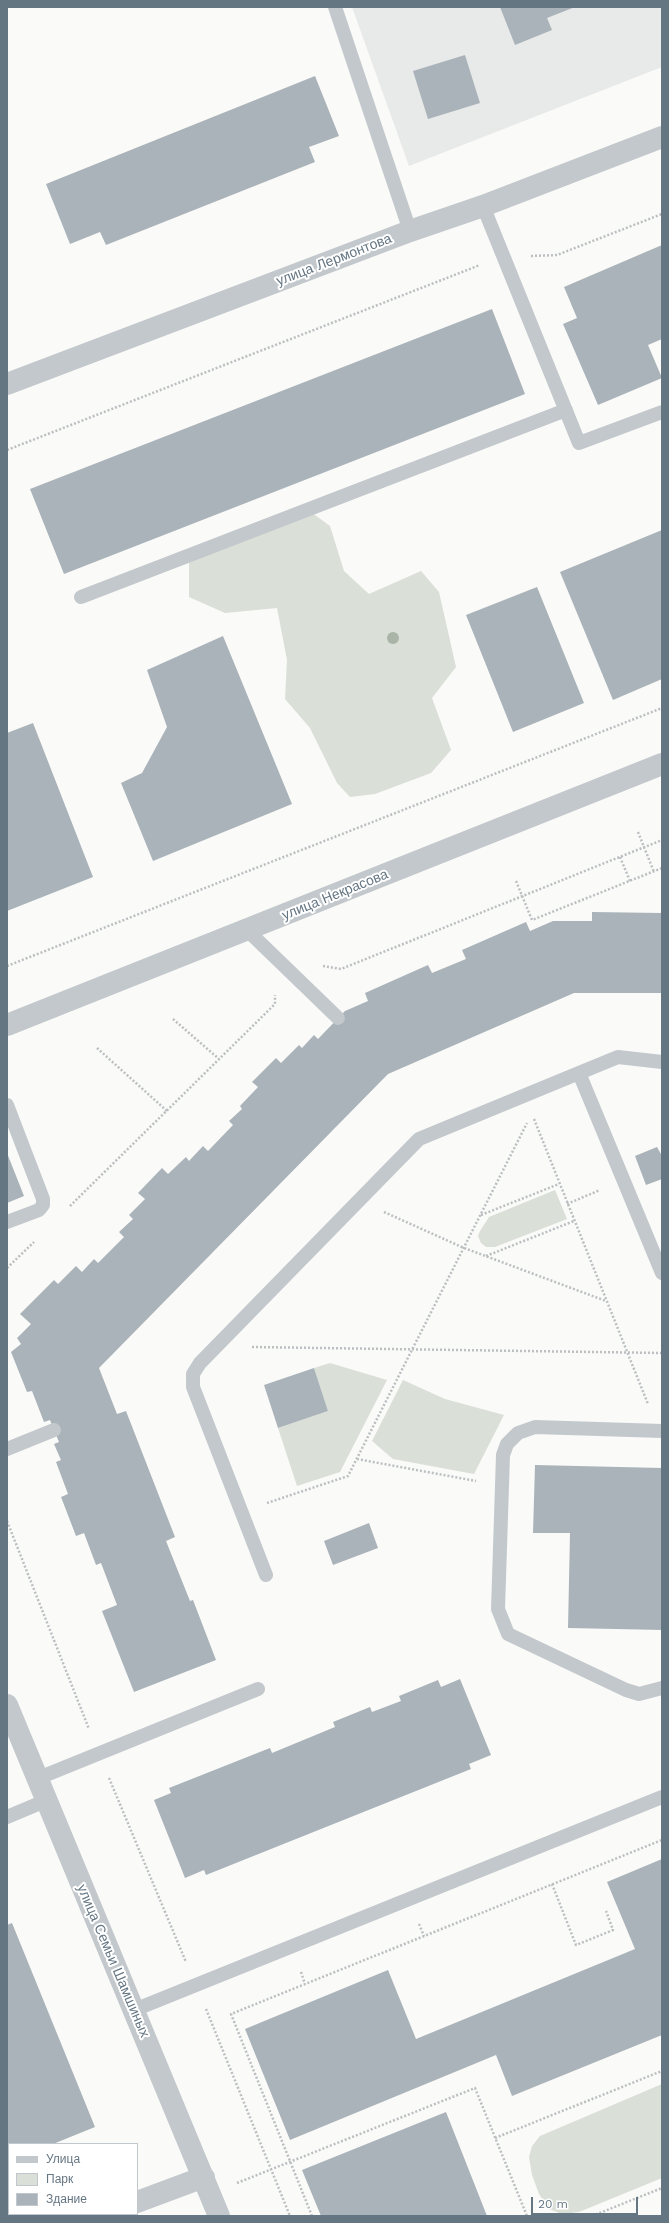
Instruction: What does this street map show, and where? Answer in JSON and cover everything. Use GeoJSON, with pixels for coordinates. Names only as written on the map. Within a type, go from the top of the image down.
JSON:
{"type":"FeatureCollection","features":[{"type":"Feature","properties":{"kind":"street","name":"улица Лермонтова"},"geometry":{"type":"LineString","coordinates":[[7,384],[410,231],[483,206],[662,137]]}},
{"type":"Feature","properties":{"kind":"street","name":"улица Некрасова"},"geometry":{"type":"LineString","coordinates":[[7,1025],[662,764]]}},
{"type":"Feature","properties":{"kind":"street","name":"улица Семьи Шамшиных"},"geometry":{"type":"LineString","coordinates":[[7,1705],[45,1801],[134,2010],[219,2216]]}},
{"type":"Feature","properties":{"kind":"street"},"geometry":{"type":"LineString","coordinates":[[138,2202],[207,2185]]}},
{"type":"Feature","properties":{"kind":"lane"},"geometry":{"type":"LineString","coordinates":[[335,7],[410,231]]}},
{"type":"Feature","properties":{"kind":"lane"},"geometry":{"type":"LineString","coordinates":[[483,206],[579,443],[662,412]]}},
{"type":"Feature","properties":{"kind":"lane"},"geometry":{"type":"LineString","coordinates":[[81,597],[566,410]]}},
{"type":"Feature","properties":{"kind":"lane"},"geometry":{"type":"LineString","coordinates":[[247,930],[338,1018]]}},
{"type":"Feature","properties":{"kind":"lane"},"geometry":{"type":"LineString","coordinates":[[266,1575],[193,1387],[193,1374],[200,1363],[420,1139],[618,1057],[662,1062]]}},
{"type":"Feature","properties":{"kind":"lane"},"geometry":{"type":"LineString","coordinates":[[579,1072],[662,1273]]}},
{"type":"Feature","properties":{"kind":"lane"},"geometry":{"type":"LineString","coordinates":[[7,1222],[39,1210],[43,1205],[43,1199],[8,1111]]}},
{"type":"Feature","properties":{"kind":"lane"},"geometry":{"type":"LineString","coordinates":[[660,1431],[535,1427],[518,1433],[507,1444],[503,1455],[498,1609],[508,1634],[626,1690],[639,1694],[662,1688]]}},
{"type":"Feature","properties":{"kind":"lane"},"geometry":{"type":"LineString","coordinates":[[7,1449],[54,1430]]}},
{"type":"Feature","properties":{"kind":"lane"},"geometry":{"type":"LineString","coordinates":[[36,1779],[258,1689]]}},
{"type":"Feature","properties":{"kind":"lane"},"geometry":{"type":"LineString","coordinates":[[134,2010],[197,1986],[662,1797]]}},
{"type":"Feature","properties":{"kind":"lane"},"geometry":{"type":"LineString","coordinates":[[7,1817],[45,1801]]}},
{"type":"Feature","properties":{"kind":"path"},"geometry":{"type":"LineString","coordinates":[[7,450],[503,256],[557,255],[662,214]]}},
{"type":"Feature","properties":{"kind":"path"},"geometry":{"type":"LineString","coordinates":[[7,966],[662,708]]}},
{"type":"Feature","properties":{"kind":"path"},"geometry":{"type":"LineString","coordinates":[[638,832],[654,872]]}},
{"type":"Feature","properties":{"kind":"path"},"geometry":{"type":"LineString","coordinates":[[320,966],[341,968],[662,840]]}},
{"type":"Feature","properties":{"kind":"path"},"geometry":{"type":"LineString","coordinates":[[620,857],[630,881]]}},
{"type":"Feature","properties":{"kind":"path"},"geometry":{"type":"LineString","coordinates":[[516,881],[532,920],[662,868]]}},
{"type":"Feature","properties":{"kind":"path"},"geometry":{"type":"LineString","coordinates":[[68,1208],[275,1004],[275,994],[269,989]]}},
{"type":"Feature","properties":{"kind":"path"},"geometry":{"type":"LineString","coordinates":[[173,1019],[219,1059]]}},
{"type":"Feature","properties":{"kind":"path"},"geometry":{"type":"LineString","coordinates":[[97,1048],[167,1111]]}},
{"type":"Feature","properties":{"kind":"path"},"geometry":{"type":"LineString","coordinates":[[241,1512],[348,1476],[532,1114],[606,1301],[660,1431]]}},
{"type":"Feature","properties":{"kind":"path"},"geometry":{"type":"LineString","coordinates":[[567,1204],[624,1181]]}},
{"type":"Feature","properties":{"kind":"path"},"geometry":{"type":"LineString","coordinates":[[480,1215],[559,1184]]}},
{"type":"Feature","properties":{"kind":"path"},"geometry":{"type":"LineString","coordinates":[[359,1200],[464,1248],[606,1301]]}},
{"type":"Feature","properties":{"kind":"path"},"geometry":{"type":"LineString","coordinates":[[486,1256],[574,1221]]}},
{"type":"Feature","properties":{"kind":"path"},"geometry":{"type":"LineString","coordinates":[[7,1268],[35,1241]]}},
{"type":"Feature","properties":{"kind":"path"},"geometry":{"type":"LineString","coordinates":[[215,1347],[662,1352]]}},
{"type":"Feature","properties":{"kind":"path"},"geometry":{"type":"LineString","coordinates":[[357,1459],[502,1486]]}},
{"type":"Feature","properties":{"kind":"path"},"geometry":{"type":"LineString","coordinates":[[7,1520],[98,1754],[197,1986],[290,2216]]}},
{"type":"Feature","properties":{"kind":"path"},"geometry":{"type":"LineString","coordinates":[[312,2216],[231,2014],[662,1840]]}},
{"type":"Feature","properties":{"kind":"path"},"geometry":{"type":"LineString","coordinates":[[552,1884],[576,1945],[614,1930],[606,1911]]}},
{"type":"Feature","properties":{"kind":"path"},"geometry":{"type":"LineString","coordinates":[[495,2138],[662,2072]]}},
{"type":"Feature","properties":{"kind":"path"},"geometry":{"type":"LineString","coordinates":[[207,2185],[271,2169],[475,2088],[527,2216]]}},
{"type":"Feature","properties":{"kind":"path"},"geometry":{"type":"LineString","coordinates":[[592,2216],[662,2188]]}},
{"type":"Feature","properties":{"kind":"shaded area"},"geometry":{"type":"Polygon","coordinates":[[[352,7],[662,7],[662,67],[409,166],[352,7]]]}},
{"type":"Feature","properties":{"kind":"green space"},"geometry":{"type":"Polygon","coordinates":[[[311,512],[330,526],[344,571],[369,594],[421,571],[439,592],[456,667],[432,698],[451,750],[431,773],[375,794],[350,797],[337,783],[310,728],[285,699],[287,660],[277,608],[225,613],[189,597],[189,559],[311,512]]]}},
{"type":"Feature","properties":{"kind":"green space"},"geometry":{"type":"Polygon","coordinates":[[[555,1190],[567,1219],[495,1247],[486,1247],[481,1243],[478,1236],[489,1217],[555,1190]]]}},
{"type":"Feature","properties":{"kind":"green space"},"geometry":{"type":"Polygon","coordinates":[[[330,1363],[387,1380],[340,1472],[297,1486],[278,1428],[328,1411],[314,1368],[330,1363]]]}},
{"type":"Feature","properties":{"kind":"green space"},"geometry":{"type":"Polygon","coordinates":[[[403,1380],[445,1399],[504,1415],[474,1474],[393,1459],[372,1441],[403,1380]]]}},
{"type":"Feature","properties":{"kind":"green space"},"geometry":{"type":"Polygon","coordinates":[[[662,2084],[662,2178],[579,2212],[562,2214],[549,2209],[539,2194],[532,2175],[529,2157],[532,2146],[540,2136],[662,2084]]]}},
{"type":"Feature","properties":{"kind":"building"},"geometry":{"type":"Polygon","coordinates":[[[500,7],[575,7],[547,18],[552,30],[515,45],[500,7]]]}},
{"type":"Feature","properties":{"kind":"building"},"geometry":{"type":"Polygon","coordinates":[[[465,55],[480,103],[428,119],[413,71],[465,55]]]}},
{"type":"Feature","properties":{"kind":"building"},"geometry":{"type":"Polygon","coordinates":[[[315,76],[339,136],[309,147],[315,162],[106,245],[100,232],[70,244],[46,184],[315,76]]]}},
{"type":"Feature","properties":{"kind":"building"},"geometry":{"type":"Polygon","coordinates":[[[662,245],[662,339],[648,345],[662,378],[598,405],[563,324],[577,318],[564,287],[662,245]]]}},
{"type":"Feature","properties":{"kind":"building"},"geometry":{"type":"Polygon","coordinates":[[[492,309],[525,394],[64,574],[30,489],[492,309]]]}},
{"type":"Feature","properties":{"kind":"building"},"geometry":{"type":"Polygon","coordinates":[[[662,530],[662,679],[613,700],[560,572],[662,530]]]}},
{"type":"Feature","properties":{"kind":"building"},"geometry":{"type":"Polygon","coordinates":[[[537,587],[584,703],[513,732],[466,615],[537,587]]]}},
{"type":"Feature","properties":{"kind":"building"},"geometry":{"type":"Polygon","coordinates":[[[223,636],[292,804],[153,861],[121,783],[142,773],[167,727],[147,670],[223,636]]]}},
{"type":"Feature","properties":{"kind":"building"},"geometry":{"type":"Polygon","coordinates":[[[33,723],[93,877],[7,911],[7,733],[33,723]]]}},
{"type":"Feature","properties":{"kind":"building"},"geometry":{"type":"Polygon","coordinates":[[[592,912],[662,913],[662,993],[574,993],[388,1074],[99,1368],[117,1414],[126,1411],[175,1537],[166,1541],[190,1601],[193,1600],[216,1660],[134,1692],[102,1611],[117,1605],[101,1563],[96,1565],[84,1533],[76,1536],[61,1497],[68,1494],[56,1462],[61,1460],[54,1444],[59,1442],[50,1420],[44,1422],[32,1391],[27,1392],[11,1352],[21,1344],[17,1338],[31,1324],[20,1314],[54,1280],[58,1284],[76,1266],[82,1272],[94,1259],[98,1263],[124,1237],[119,1232],[133,1219],[129,1215],[145,1199],[138,1193],[162,1168],[168,1174],[186,1157],[189,1161],[203,1146],[208,1151],[233,1125],[229,1121],[242,1109],[240,1106],[258,1087],[252,1082],[276,1058],[281,1063],[299,1045],[302,1048],[314,1035],[318,1039],[345,1011],[368,1001],[365,993],[428,965],[432,973],[466,959],[462,950],[526,922],[530,931],[553,921],[592,921],[592,912]]]}},
{"type":"Feature","properties":{"kind":"building"},"geometry":{"type":"Polygon","coordinates":[[[657,1147],[662,1156],[662,1179],[646,1185],[635,1156],[657,1147]]]}},
{"type":"Feature","properties":{"kind":"building"},"geometry":{"type":"Polygon","coordinates":[[[7,1153],[24,1196],[7,1203],[7,1153]]]}},
{"type":"Feature","properties":{"kind":"building"},"geometry":{"type":"Polygon","coordinates":[[[314,1368],[328,1411],[278,1428],[264,1385],[314,1368]]]}},
{"type":"Feature","properties":{"kind":"building"},"geometry":{"type":"Polygon","coordinates":[[[535,1465],[662,1468],[662,1630],[568,1628],[570,1533],[533,1533],[535,1465]]]}},
{"type":"Feature","properties":{"kind":"building"},"geometry":{"type":"Polygon","coordinates":[[[369,1523],[378,1548],[333,1565],[324,1541],[369,1523]]]}},
{"type":"Feature","properties":{"kind":"building"},"geometry":{"type":"Polygon","coordinates":[[[460,1679],[491,1755],[469,1764],[471,1769],[206,1875],[204,1870],[185,1878],[154,1800],[171,1793],[169,1788],[270,1748],[272,1753],[335,1727],[333,1722],[370,1707],[372,1712],[401,1701],[399,1696],[438,1680],[441,1687],[460,1679]]]}},
{"type":"Feature","properties":{"kind":"building"},"geometry":{"type":"Polygon","coordinates":[[[662,1859],[662,2035],[512,2096],[496,2055],[290,2140],[245,2029],[388,1970],[416,2039],[635,1949],[607,1882],[662,1859]]]}},
{"type":"Feature","properties":{"kind":"building"},"geometry":{"type":"Polygon","coordinates":[[[12,1923],[95,2127],[55,2143],[8,2143],[7,2163],[7,1925],[12,1923]]]}},
{"type":"Feature","properties":{"kind":"building"},"geometry":{"type":"Polygon","coordinates":[[[446,2112],[487,2216],[321,2216],[302,2170],[446,2112]]]}}]}
